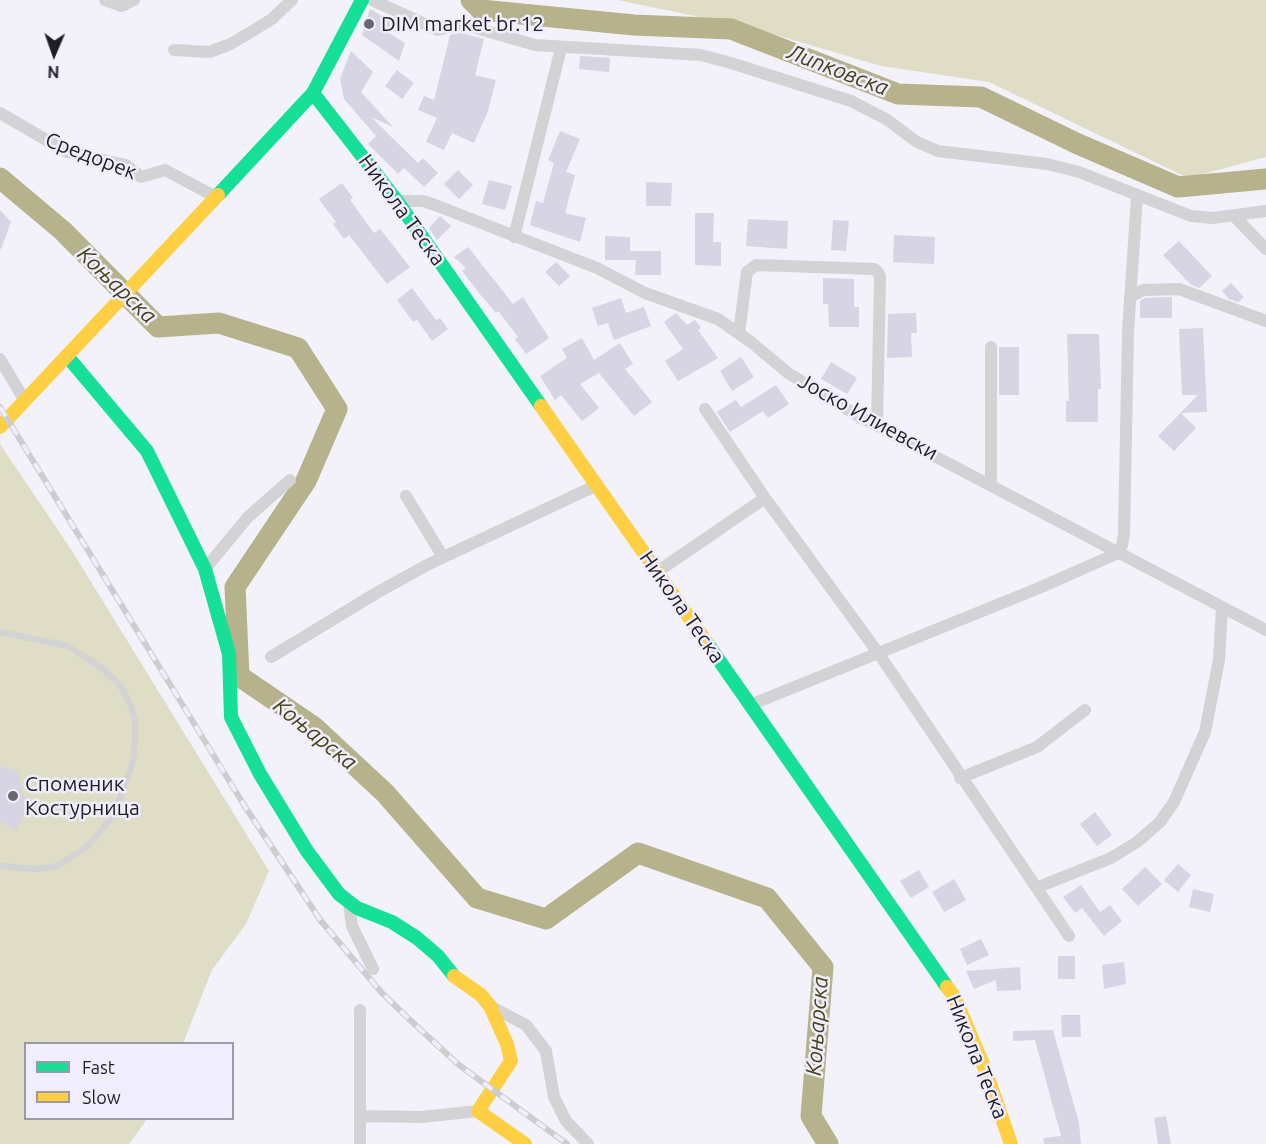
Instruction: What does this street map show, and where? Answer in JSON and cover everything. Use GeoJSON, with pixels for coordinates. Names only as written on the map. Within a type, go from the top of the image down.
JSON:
{"type":"FeatureCollection","features":[{"type":"Feature","properties":{"kind":"street"},"geometry":{"type":"LineString","coordinates":[[105,0],[122,6],[134,0]]}},
{"type":"Feature","properties":{"kind":"street"},"geometry":{"type":"LineString","coordinates":[[174,51],[209,52],[231,44],[272,19],[292,0]]}},
{"type":"Feature","properties":{"kind":"street"},"geometry":{"type":"LineString","coordinates":[[0,427],[313,93],[362,0]]}},
{"type":"Feature","properties":{"kind":"street"},"geometry":{"type":"LineString","coordinates":[[372,0],[438,30],[462,24],[535,45],[701,55],[851,101],[886,119],[916,142],[938,151],[977,154],[1078,172],[1137,197],[1191,216],[1213,218],[1266,210]]}},
{"type":"Feature","properties":{"kind":"street"},"geometry":{"type":"LineString","coordinates":[[514,237],[561,48]]}},
{"type":"Feature","properties":{"kind":"street","name":"Никола Теска"},"geometry":{"type":"LineString","coordinates":[[313,93],[397,201],[954,996],[1013,1143]]}},
{"type":"Feature","properties":{"kind":"street","name":"Средорек"},"geometry":{"type":"LineString","coordinates":[[0,113],[67,152],[126,165],[141,177],[165,170],[216,197]]}},
{"type":"Feature","properties":{"kind":"street"},"geometry":{"type":"LineString","coordinates":[[750,705],[879,654],[1116,554],[1122,545],[1124,534],[1130,297],[1137,197]]}},
{"type":"Feature","properties":{"kind":"street","name":"Јоско Илиевски"},"geometry":{"type":"LineString","coordinates":[[397,201],[423,201],[553,250],[645,293],[718,319],[801,381],[877,425],[992,484],[1116,554],[1266,630]]}},
{"type":"Feature","properties":{"kind":"street"},"geometry":{"type":"LineString","coordinates":[[1233,215],[1266,249]]}},
{"type":"Feature","properties":{"kind":"street"},"geometry":{"type":"LineString","coordinates":[[739,333],[747,272],[756,265],[874,269],[878,272],[877,425]]}},
{"type":"Feature","properties":{"kind":"street"},"geometry":{"type":"LineString","coordinates":[[1130,297],[1143,291],[1179,289],[1266,321]]}},
{"type":"Feature","properties":{"kind":"street"},"geometry":{"type":"LineString","coordinates":[[992,347],[992,484]]}},
{"type":"Feature","properties":{"kind":"street"},"geometry":{"type":"LineString","coordinates":[[67,357],[147,452],[205,569],[229,654],[231,717],[260,774],[307,851],[349,903],[392,922],[417,938],[438,956],[452,974],[481,995],[490,1006],[507,1044],[511,1061],[485,1097],[478,1111]]}},
{"type":"Feature","properties":{"kind":"street"},"geometry":{"type":"LineString","coordinates":[[0,359],[25,401]]}},
{"type":"Feature","properties":{"kind":"street"},"geometry":{"type":"LineString","coordinates":[[705,409],[765,498],[879,654],[960,778],[1070,936]]}},
{"type":"Feature","properties":{"kind":"street"},"geometry":{"type":"LineString","coordinates":[[205,569],[248,517],[290,480]]}},
{"type":"Feature","properties":{"kind":"street"},"geometry":{"type":"LineString","coordinates":[[271,657],[378,591],[443,557],[595,486]]}},
{"type":"Feature","properties":{"kind":"street"},"geometry":{"type":"LineString","coordinates":[[406,496],[443,557]]}},
{"type":"Feature","properties":{"kind":"street"},"geometry":{"type":"LineString","coordinates":[[657,572],[765,498]]}},
{"type":"Feature","properties":{"kind":"street"},"geometry":{"type":"LineString","coordinates":[[1038,887],[1111,858],[1137,842],[1160,822],[1174,802],[1205,732],[1219,660],[1222,607]]}},
{"type":"Feature","properties":{"kind":"street"},"geometry":{"type":"LineString","coordinates":[[960,778],[1037,747],[1085,710]]}},
{"type":"Feature","properties":{"kind":"street"},"geometry":{"type":"LineString","coordinates":[[349,903],[352,926],[373,969]]}},
{"type":"Feature","properties":{"kind":"street"},"geometry":{"type":"LineString","coordinates":[[490,1006],[526,1025],[546,1051],[554,1097],[566,1121],[588,1144]]}},
{"type":"Feature","properties":{"kind":"street"},"geometry":{"type":"LineString","coordinates":[[360,1010],[360,1144]]}},
{"type":"Feature","properties":{"kind":"street"},"geometry":{"type":"LineString","coordinates":[[360,1116],[420,1117],[478,1111],[525,1144]]}},
{"type":"Feature","properties":{"kind":"lane"},"geometry":{"type":"LineString","coordinates":[[0,633],[68,646],[103,669],[120,685],[135,719],[133,762],[119,801],[109,821],[87,847],[55,867],[35,870],[0,866]]}},
{"type":"Feature","properties":{"kind":"shaded area"},"geometry":{"type":"Polygon","coordinates":[[[617,0],[1266,0],[1266,157],[1188,178],[989,82],[881,66],[749,27],[617,0]]]}},
{"type":"Feature","properties":{"kind":"shaded area"},"geometry":{"type":"Polygon","coordinates":[[[0,444],[72,551],[269,871],[246,924],[212,970],[183,1042],[24,1042],[24,1120],[146,1120],[129,1144],[0,1144],[0,444]]]}},
{"type":"Feature","properties":{"kind":"building"},"geometry":{"type":"Polygon","coordinates":[[[370,9],[395,24],[389,33],[405,43],[399,61],[362,35],[370,9]]]}},
{"type":"Feature","properties":{"kind":"building"},"geometry":{"type":"Polygon","coordinates":[[[461,33],[484,39],[475,75],[496,80],[488,111],[474,143],[452,133],[444,150],[426,142],[437,118],[418,110],[424,96],[434,100],[450,35],[461,33]]]}},
{"type":"Feature","properties":{"kind":"building"},"geometry":{"type":"Polygon","coordinates":[[[351,51],[373,72],[361,92],[393,127],[371,117],[418,163],[423,158],[438,173],[424,187],[404,168],[398,174],[368,144],[376,136],[344,99],[340,79],[351,51]]]}},
{"type":"Feature","properties":{"kind":"building"},"geometry":{"type":"Polygon","coordinates":[[[580,56],[610,58],[609,72],[579,69],[580,56]]]}},
{"type":"Feature","properties":{"kind":"building"},"geometry":{"type":"Polygon","coordinates":[[[397,70],[414,83],[402,99],[385,86],[397,70]]]}},
{"type":"Feature","properties":{"kind":"building"},"geometry":{"type":"Polygon","coordinates":[[[560,131],[580,139],[566,172],[575,175],[565,213],[586,218],[580,242],[530,225],[536,201],[543,203],[554,163],[548,160],[560,131]]]}},
{"type":"Feature","properties":{"kind":"building"},"geometry":{"type":"Polygon","coordinates":[[[458,170],[473,185],[459,199],[444,184],[458,170]]]}},
{"type":"Feature","properties":{"kind":"building"},"geometry":{"type":"Polygon","coordinates":[[[489,180],[512,186],[505,210],[482,204],[489,180]]]}},
{"type":"Feature","properties":{"kind":"building"},"geometry":{"type":"Polygon","coordinates":[[[646,182],[672,183],[671,206],[646,206],[646,182]]]}},
{"type":"Feature","properties":{"kind":"building"},"geometry":{"type":"Polygon","coordinates":[[[342,183],[353,198],[350,200],[374,233],[380,229],[410,267],[387,284],[349,235],[344,239],[333,224],[336,222],[319,199],[342,183]]]}},
{"type":"Feature","properties":{"kind":"building"},"geometry":{"type":"Polygon","coordinates":[[[0,210],[11,222],[1,249],[0,249],[0,210]]]}},
{"type":"Feature","properties":{"kind":"building"},"geometry":{"type":"Polygon","coordinates":[[[695,213],[714,213],[713,242],[721,242],[721,266],[695,265],[695,213]]]}},
{"type":"Feature","properties":{"kind":"building"},"geometry":{"type":"Polygon","coordinates":[[[440,216],[451,226],[437,240],[429,228],[440,216]]]}},
{"type":"Feature","properties":{"kind":"building"},"geometry":{"type":"Polygon","coordinates":[[[748,219],[788,221],[787,249],[746,246],[748,219]]]}},
{"type":"Feature","properties":{"kind":"building"},"geometry":{"type":"Polygon","coordinates":[[[833,220],[849,221],[846,251],[831,250],[833,220]]]}},
{"type":"Feature","properties":{"kind":"building"},"geometry":{"type":"Polygon","coordinates":[[[894,235],[935,237],[934,264],[893,262],[894,235]]]}},
{"type":"Feature","properties":{"kind":"building"},"geometry":{"type":"Polygon","coordinates":[[[605,236],[630,237],[630,251],[661,251],[661,275],[635,275],[636,260],[605,260],[605,236]]]}},
{"type":"Feature","properties":{"kind":"building"},"geometry":{"type":"Polygon","coordinates":[[[1179,241],[1212,276],[1199,288],[1190,284],[1163,255],[1179,241]]]}},
{"type":"Feature","properties":{"kind":"building"},"geometry":{"type":"Polygon","coordinates":[[[468,247],[513,304],[523,297],[549,338],[526,354],[515,339],[518,337],[498,311],[496,313],[479,293],[462,271],[466,268],[454,257],[468,247]]]}},
{"type":"Feature","properties":{"kind":"building"},"geometry":{"type":"Polygon","coordinates":[[[556,262],[570,276],[559,286],[545,272],[556,262]]]}},
{"type":"Feature","properties":{"kind":"building"},"geometry":{"type":"Polygon","coordinates":[[[823,278],[854,279],[854,307],[859,307],[859,327],[829,327],[828,304],[823,304],[823,278]]]}},
{"type":"Feature","properties":{"kind":"building"},"geometry":{"type":"Polygon","coordinates":[[[1231,283],[1244,297],[1238,302],[1229,299],[1222,291],[1231,283]]]}},
{"type":"Feature","properties":{"kind":"building"},"geometry":{"type":"Polygon","coordinates":[[[412,288],[436,320],[440,318],[448,329],[432,341],[417,320],[413,322],[397,300],[412,288]]]}},
{"type":"Feature","properties":{"kind":"building"},"geometry":{"type":"Polygon","coordinates":[[[1172,297],[1172,318],[1140,318],[1140,301],[1145,298],[1172,297]]]}},
{"type":"Feature","properties":{"kind":"building"},"geometry":{"type":"Polygon","coordinates":[[[621,298],[626,313],[644,307],[651,326],[614,340],[608,323],[598,326],[592,308],[621,298]]]}},
{"type":"Feature","properties":{"kind":"building"},"geometry":{"type":"Polygon","coordinates":[[[676,313],[687,325],[695,320],[701,328],[698,330],[718,358],[678,381],[665,361],[683,349],[664,322],[676,313]]]}},
{"type":"Feature","properties":{"kind":"building"},"geometry":{"type":"Polygon","coordinates":[[[916,313],[917,333],[911,333],[912,357],[887,358],[888,314],[916,313]]]}},
{"type":"Feature","properties":{"kind":"building"},"geometry":{"type":"Polygon","coordinates":[[[1203,328],[1207,412],[1181,413],[1196,428],[1174,451],[1158,436],[1198,395],[1182,395],[1179,329],[1203,328]]]}},
{"type":"Feature","properties":{"kind":"building"},"geometry":{"type":"Polygon","coordinates":[[[1067,334],[1099,334],[1101,389],[1098,389],[1098,422],[1066,422],[1066,401],[1069,401],[1067,334]]]}},
{"type":"Feature","properties":{"kind":"building"},"geometry":{"type":"Polygon","coordinates":[[[582,338],[594,360],[620,343],[633,364],[625,369],[652,402],[634,416],[599,373],[580,384],[599,408],[582,421],[561,395],[555,400],[540,376],[567,358],[562,349],[582,338]]]}},
{"type":"Feature","properties":{"kind":"building"},"geometry":{"type":"Polygon","coordinates":[[[999,347],[1019,347],[1019,395],[999,395],[999,347]]]}},
{"type":"Feature","properties":{"kind":"building"},"geometry":{"type":"Polygon","coordinates":[[[741,357],[754,377],[732,391],[720,371],[741,357]]]}},
{"type":"Feature","properties":{"kind":"building"},"geometry":{"type":"Polygon","coordinates":[[[831,362],[857,378],[847,394],[821,379],[831,362]]]}},
{"type":"Feature","properties":{"kind":"building"},"geometry":{"type":"Polygon","coordinates":[[[776,385],[789,404],[768,418],[763,411],[730,432],[717,412],[736,400],[741,407],[776,385]]]}},
{"type":"Feature","properties":{"kind":"building","name":"Споменик Костурница"},"geometry":{"type":"Polygon","coordinates":[[[0,766],[15,771],[20,776],[21,794],[31,799],[16,831],[0,821],[0,766]]]}},
{"type":"Feature","properties":{"kind":"building"},"geometry":{"type":"Polygon","coordinates":[[[1095,812],[1112,835],[1097,846],[1080,824],[1095,812]]]}},
{"type":"Feature","properties":{"kind":"building"},"geometry":{"type":"Polygon","coordinates":[[[1178,864],[1191,875],[1178,892],[1164,880],[1178,864]]]}},
{"type":"Feature","properties":{"kind":"building"},"geometry":{"type":"Polygon","coordinates":[[[1145,867],[1162,884],[1138,906],[1122,889],[1145,867]]]}},
{"type":"Feature","properties":{"kind":"building"},"geometry":{"type":"Polygon","coordinates":[[[919,870],[929,887],[911,898],[900,881],[919,870]]]}},
{"type":"Feature","properties":{"kind":"building"},"geometry":{"type":"Polygon","coordinates":[[[954,879],[966,900],[944,912],[932,892],[954,879]]]}},
{"type":"Feature","properties":{"kind":"building"},"geometry":{"type":"Polygon","coordinates":[[[1081,885],[1100,912],[1110,905],[1122,921],[1104,936],[1082,908],[1075,913],[1063,897],[1081,885]]]}},
{"type":"Feature","properties":{"kind":"building"},"geometry":{"type":"Polygon","coordinates":[[[1193,889],[1214,894],[1210,912],[1189,907],[1193,889]]]}},
{"type":"Feature","properties":{"kind":"building"},"geometry":{"type":"Polygon","coordinates":[[[981,939],[989,955],[967,965],[960,949],[981,939]]]}},
{"type":"Feature","properties":{"kind":"building"},"geometry":{"type":"Polygon","coordinates":[[[1058,956],[1075,956],[1075,979],[1058,979],[1058,956]]]}},
{"type":"Feature","properties":{"kind":"building"},"geometry":{"type":"Polygon","coordinates":[[[1124,962],[1126,984],[1104,989],[1102,965],[1124,962]]]}},
{"type":"Feature","properties":{"kind":"building"},"geometry":{"type":"Polygon","coordinates":[[[1020,967],[1021,990],[997,991],[996,980],[974,989],[966,971],[1020,967]]]}},
{"type":"Feature","properties":{"kind":"building"},"geometry":{"type":"Polygon","coordinates":[[[1061,1015],[1080,1015],[1081,1037],[1062,1037],[1061,1015]]]}},
{"type":"Feature","properties":{"kind":"building"},"geometry":{"type":"Polygon","coordinates":[[[1053,1030],[1079,1123],[1081,1144],[1044,1144],[1043,1138],[1061,1136],[1035,1040],[1013,1041],[1013,1031],[1053,1030]]]}},
{"type":"Feature","properties":{"kind":"building"},"geometry":{"type":"Polygon","coordinates":[[[1166,1116],[1171,1144],[1158,1144],[1154,1118],[1166,1116]]]}},
{"type":"Feature","properties":{"kind":"waterway","name":"Липковска"},"geometry":{"type":"LineString","coordinates":[[471,0],[481,10],[634,25],[731,29],[898,94],[981,97],[1078,144],[1178,187],[1266,179]]}},
{"type":"Feature","properties":{"kind":"waterway","name":"Коњарска"},"geometry":{"type":"LineString","coordinates":[[0,178],[63,231],[158,327],[219,323],[298,348],[337,409],[306,481],[235,587],[239,676],[314,727],[385,793],[477,898],[546,919],[638,853],[767,898],[823,967],[811,1116],[828,1144]]}},
{"type":"Feature","properties":{"kind":"railway"},"geometry":{"type":"LineString","coordinates":[[0,407],[244,805],[321,921],[381,992],[459,1065],[567,1144]]}},
{"type":"Feature","properties":{"kind":"traffic: fast"},"geometry":{"type":"LineString","coordinates":[[218,195],[313,93],[362,0]]}},
{"type":"Feature","properties":{"kind":"traffic: fast"},"geometry":{"type":"LineString","coordinates":[[313,93],[397,201],[541,406]]}},
{"type":"Feature","properties":{"kind":"traffic: fast"},"geometry":{"type":"LineString","coordinates":[[67,356],[147,451],[205,569],[229,654],[231,717],[260,774],[307,851],[339,894],[357,908],[392,922],[417,938],[438,956],[454,976]]}},
{"type":"Feature","properties":{"kind":"traffic: fast"},"geometry":{"type":"LineString","coordinates":[[707,643],[947,987]]}},
{"type":"Feature","properties":{"kind":"traffic: slow"},"geometry":{"type":"LineString","coordinates":[[0,427],[218,195]]}},
{"type":"Feature","properties":{"kind":"traffic: slow"},"geometry":{"type":"LineString","coordinates":[[541,406],[707,643]]}},
{"type":"Feature","properties":{"kind":"traffic: slow"},"geometry":{"type":"LineString","coordinates":[[454,976],[481,995],[490,1006],[507,1044],[511,1061],[478,1111],[525,1144]]}},
{"type":"Feature","properties":{"kind":"traffic: slow"},"geometry":{"type":"LineString","coordinates":[[947,987],[954,996],[985,1069],[1011,1144]]}},
{"type":"Feature","properties":{"kind":"place","name":"DIM market br.12"},"geometry":{"type":"Point","coordinates":[369,24]}},
{"type":"Feature","properties":{"kind":"place","name":"Споменик Костурница"},"geometry":{"type":"Point","coordinates":[13,796]}}]}
